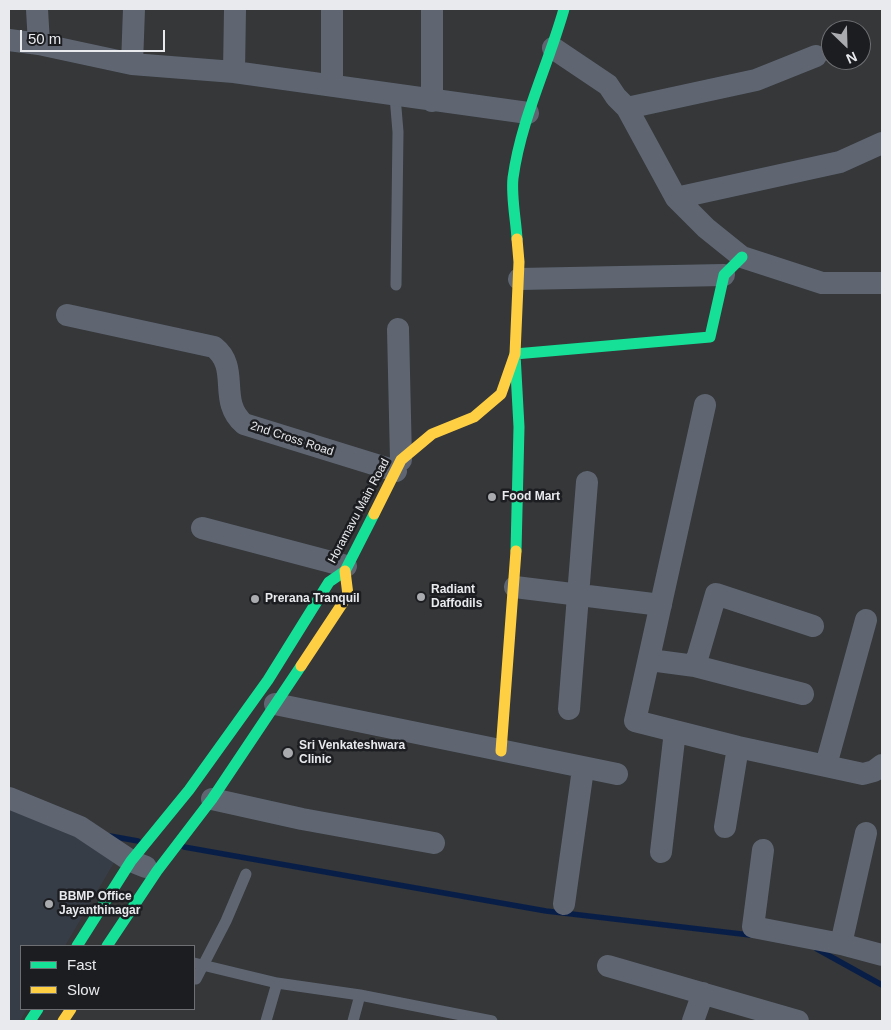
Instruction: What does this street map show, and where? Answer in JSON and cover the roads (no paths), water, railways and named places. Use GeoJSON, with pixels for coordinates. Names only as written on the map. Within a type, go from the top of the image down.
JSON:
{"type":"FeatureCollection","features":[{"type":"Feature","properties":{"kind":"main road","name":"Horamavu Main Road"},"geometry":{"type":"LineString","coordinates":[[78,945],[131,861],[167,819],[268,680],[329,582],[346,569],[399,465],[432,434],[474,417],[501,394],[515,354],[519,278],[513,179],[532,97],[553,48],[564,9]]}},
{"type":"Feature","properties":{"kind":"main road"},"geometry":{"type":"LineString","coordinates":[[501,751],[515,586],[519,427],[515,354],[710,337],[724,275],[742,257]]}},
{"type":"Feature","properties":{"kind":"main road"},"geometry":{"type":"LineString","coordinates":[[109,944],[158,871],[212,799],[348,596],[346,569]]}},
{"type":"Feature","properties":{"kind":"main road"},"geometry":{"type":"LineString","coordinates":[[30,1021],[37,1010]]}},
{"type":"Feature","properties":{"kind":"main road"},"geometry":{"type":"LineString","coordinates":[[63,1021],[70,1010]]}},
{"type":"Feature","properties":{"kind":"street"},"geometry":{"type":"LineString","coordinates":[[37,9],[38,44]]}},
{"type":"Feature","properties":{"kind":"street"},"geometry":{"type":"LineString","coordinates":[[132,64],[134,9]]}},
{"type":"Feature","properties":{"kind":"street"},"geometry":{"type":"LineString","coordinates":[[234,72],[235,9]]}},
{"type":"Feature","properties":{"kind":"street"},"geometry":{"type":"LineString","coordinates":[[332,9],[332,85]]}},
{"type":"Feature","properties":{"kind":"street"},"geometry":{"type":"LineString","coordinates":[[432,9],[432,101]]}},
{"type":"Feature","properties":{"kind":"street"},"geometry":{"type":"LineString","coordinates":[[9,40],[38,44],[132,64],[234,72],[332,85],[395,96],[528,113]]}},
{"type":"Feature","properties":{"kind":"street"},"geometry":{"type":"LineString","coordinates":[[553,48],[608,85],[627,108],[676,198],[706,228],[742,257],[822,283],[882,283]]}},
{"type":"Feature","properties":{"kind":"street"},"geometry":{"type":"LineString","coordinates":[[627,108],[756,80],[816,56]]}},
{"type":"Feature","properties":{"kind":"street"},"geometry":{"type":"LineString","coordinates":[[676,198],[840,162],[882,143]]}},
{"type":"Feature","properties":{"kind":"street"},"geometry":{"type":"LineString","coordinates":[[519,278],[724,275]]}},
{"type":"Feature","properties":{"kind":"street","name":"2nd Cross Road"},"geometry":{"type":"LineString","coordinates":[[67,315],[214,347],[222,353],[228,364],[230,401],[235,416],[244,424],[399,465]]}},
{"type":"Feature","properties":{"kind":"street"},"geometry":{"type":"LineString","coordinates":[[398,330],[399,465]]}},
{"type":"Feature","properties":{"kind":"street"},"geometry":{"type":"LineString","coordinates":[[705,405],[635,721],[738,747],[863,774],[874,771],[882,765]]}},
{"type":"Feature","properties":{"kind":"street"},"geometry":{"type":"LineString","coordinates":[[569,709],[587,482]]}},
{"type":"Feature","properties":{"kind":"street"},"geometry":{"type":"LineString","coordinates":[[202,528],[346,569]]}},
{"type":"Feature","properties":{"kind":"street"},"geometry":{"type":"LineString","coordinates":[[515,586],[661,605]]}},
{"type":"Feature","properties":{"kind":"street"},"geometry":{"type":"LineString","coordinates":[[695,666],[716,594],[813,626]]}},
{"type":"Feature","properties":{"kind":"street"},"geometry":{"type":"LineString","coordinates":[[826,765],[866,620]]}},
{"type":"Feature","properties":{"kind":"street"},"geometry":{"type":"LineString","coordinates":[[650,660],[695,666],[802,694]]}},
{"type":"Feature","properties":{"kind":"street"},"geometry":{"type":"LineString","coordinates":[[275,704],[583,769],[617,774]]}},
{"type":"Feature","properties":{"kind":"street"},"geometry":{"type":"LineString","coordinates":[[661,852],[675,731]]}},
{"type":"Feature","properties":{"kind":"street"},"geometry":{"type":"LineString","coordinates":[[725,826],[738,747]]}},
{"type":"Feature","properties":{"kind":"street"},"geometry":{"type":"LineString","coordinates":[[564,904],[583,769]]}},
{"type":"Feature","properties":{"kind":"street"},"geometry":{"type":"LineString","coordinates":[[9,798],[80,827],[131,861],[158,871]]}},
{"type":"Feature","properties":{"kind":"street"},"geometry":{"type":"LineString","coordinates":[[212,799],[302,819],[434,843]]}},
{"type":"Feature","properties":{"kind":"street"},"geometry":{"type":"LineString","coordinates":[[841,944],[866,833]]}},
{"type":"Feature","properties":{"kind":"street"},"geometry":{"type":"LineString","coordinates":[[763,850],[753,927],[841,944],[882,955]]}},
{"type":"Feature","properties":{"kind":"street"},"geometry":{"type":"LineString","coordinates":[[608,966],[798,1021]]}},
{"type":"Feature","properties":{"kind":"street"},"geometry":{"type":"LineString","coordinates":[[693,1021],[703,993]]}},
{"type":"Feature","properties":{"kind":"lane"},"geometry":{"type":"LineString","coordinates":[[395,96],[398,132],[396,285]]}},
{"type":"Feature","properties":{"kind":"lane"},"geometry":{"type":"LineString","coordinates":[[196,979],[199,964],[246,874]]}},
{"type":"Feature","properties":{"kind":"lane"},"geometry":{"type":"LineString","coordinates":[[199,964],[277,983],[360,995],[489,1021]]}},
{"type":"Feature","properties":{"kind":"lane"},"geometry":{"type":"LineString","coordinates":[[266,1021],[277,983]]}},
{"type":"Feature","properties":{"kind":"lane"},"geometry":{"type":"LineString","coordinates":[[353,1021],[360,995]]}},
{"type":"Feature","properties":{"kind":"waterway"},"geometry":{"type":"LineString","coordinates":[[110,836],[138,841]]}},
{"type":"Feature","properties":{"kind":"waterway"},"geometry":{"type":"LineString","coordinates":[[184,847],[546,911],[750,935]]}},
{"type":"Feature","properties":{"kind":"waterway"},"geometry":{"type":"LineString","coordinates":[[817,949],[882,985]]}},
{"type":"Feature","properties":{"kind":"place","name":"Food Mart"},"geometry":{"type":"Point","coordinates":[492,497]}},
{"type":"Feature","properties":{"kind":"place","name":"Radiant Daffodils"},"geometry":{"type":"Point","coordinates":[421,597]}},
{"type":"Feature","properties":{"kind":"place","name":"Prerana Tranquil"},"geometry":{"type":"Point","coordinates":[255,599]}},
{"type":"Feature","properties":{"kind":"place","name":"Sri Venkateshwara Clinic"},"geometry":{"type":"Point","coordinates":[288,753]}},
{"type":"Feature","properties":{"kind":"place","name":"BBMP Office Jayanthinagar"},"geometry":{"type":"Point","coordinates":[49,904]}}]}
